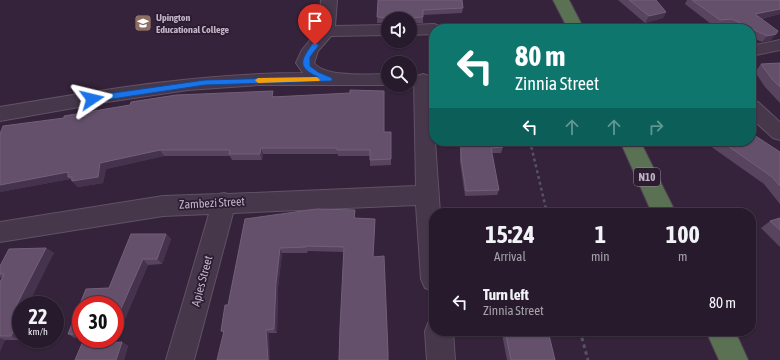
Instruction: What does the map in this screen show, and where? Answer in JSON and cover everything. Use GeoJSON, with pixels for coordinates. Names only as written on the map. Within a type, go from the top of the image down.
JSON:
{"type":"FeatureCollection","features":[{"type":"Feature","properties":{"kind":"highway"},"geometry":{"type":"LineString","coordinates":[[561,0],[573,24]]}},
{"type":"Feature","properties":{"kind":"highway","name":"N10"},"geometry":{"type":"LineString","coordinates":[[632,146],[662,208]]}},
{"type":"Feature","properties":{"kind":"highway"},"geometry":{"type":"LineString","coordinates":[[722,336],[734,360]]}},
{"type":"Feature","properties":{"kind":"street"},"geometry":{"type":"LineString","coordinates":[[330,0],[326,31],[310,50],[305,63],[310,70],[330,79]]}},
{"type":"Feature","properties":{"kind":"street"},"geometry":{"type":"LineString","coordinates":[[417,30],[429,29]]}},
{"type":"Feature","properties":{"kind":"street"},"geometry":{"type":"LineString","coordinates":[[326,31],[381,30]]}},
{"type":"Feature","properties":{"kind":"street"},"geometry":{"type":"LineString","coordinates":[[756,50],[780,45]]}},
{"type":"Feature","properties":{"kind":"street"},"geometry":{"type":"LineString","coordinates":[[0,114],[193,84],[233,81],[330,79],[381,80]]}},
{"type":"Feature","properties":{"kind":"street"},"geometry":{"type":"LineString","coordinates":[[422,80],[429,219]]}},
{"type":"Feature","properties":{"kind":"street"},"geometry":{"type":"LineString","coordinates":[[756,111],[780,133]]}},
{"type":"Feature","properties":{"kind":"street","name":"Zambezi Street"},"geometry":{"type":"LineString","coordinates":[[0,232],[163,206],[224,202],[427,195]]}},
{"type":"Feature","properties":{"kind":"street","name":"Apies Street"},"geometry":{"type":"LineString","coordinates":[[180,360],[224,202]]}},
{"type":"Feature","properties":{"kind":"street"},"geometry":{"type":"LineString","coordinates":[[439,336],[441,360]]}},
{"type":"Feature","properties":{"kind":"path"},"geometry":{"type":"LineString","coordinates":[[531,146],[546,208]]}},
{"type":"Feature","properties":{"kind":"path"},"geometry":{"type":"LineString","coordinates":[[581,336],[588,360]]}},
{"type":"Feature","properties":{"kind":"building"},"geometry":{"type":"Polygon","coordinates":[[[378,0],[462,0],[463,8],[423,10],[423,17],[417,17],[417,12],[381,12],[381,17],[377,17],[378,0]]]}},
{"type":"Feature","properties":{"kind":"building"},"geometry":{"type":"Polygon","coordinates":[[[629,0],[656,0],[666,12],[649,16],[629,0]]]}},
{"type":"Feature","properties":{"kind":"building"},"geometry":{"type":"Polygon","coordinates":[[[692,0],[780,0],[780,9],[755,14],[778,31],[776,34],[767,36],[756,31],[756,24],[742,24],[732,19],[720,20],[692,0]]]}},
{"type":"Feature","properties":{"kind":"building"},"geometry":{"type":"Polygon","coordinates":[[[780,63],[780,87],[761,64],[780,63]]]}},
{"type":"Feature","properties":{"kind":"building"},"geometry":{"type":"Polygon","coordinates":[[[350,90],[384,92],[384,132],[391,132],[391,159],[370,160],[370,150],[337,150],[337,148],[261,148],[260,154],[229,154],[230,150],[160,150],[100,163],[98,177],[72,181],[72,177],[68,177],[68,172],[0,185],[0,134],[3,126],[64,118],[64,116],[130,105],[131,102],[176,95],[273,91],[272,97],[350,93],[350,90]]]}},
{"type":"Feature","properties":{"kind":"building"},"geometry":{"type":"Polygon","coordinates":[[[756,136],[780,152],[780,186],[772,177],[728,146],[756,146],[756,136]]]}},
{"type":"Feature","properties":{"kind":"building"},"geometry":{"type":"Polygon","coordinates":[[[461,146],[503,146],[491,148],[499,190],[466,191],[461,157],[461,146]]]}},
{"type":"Feature","properties":{"kind":"building"},"geometry":{"type":"Polygon","coordinates":[[[317,209],[355,210],[354,218],[375,219],[373,257],[384,256],[388,360],[339,360],[344,247],[306,246],[280,248],[276,283],[274,329],[266,330],[268,360],[217,360],[224,331],[221,331],[225,305],[228,305],[245,219],[317,209]]]}},
{"type":"Feature","properties":{"kind":"building"},"geometry":{"type":"Polygon","coordinates":[[[780,218],[780,230],[770,221],[780,218]]]}},
{"type":"Feature","properties":{"kind":"building"},"geometry":{"type":"Polygon","coordinates":[[[131,234],[166,234],[157,259],[143,259],[124,302],[124,296],[83,296],[86,289],[109,288],[131,234]]]}},
{"type":"Feature","properties":{"kind":"building"},"geometry":{"type":"Polygon","coordinates":[[[46,248],[21,296],[12,296],[12,334],[11,336],[0,336],[0,282],[4,274],[0,274],[0,266],[9,249],[46,248]]]}},
{"type":"Feature","properties":{"kind":"building"},"geometry":{"type":"Polygon","coordinates":[[[72,324],[72,334],[68,334],[72,324]]]}},
{"type":"Feature","properties":{"kind":"building"},"geometry":{"type":"Polygon","coordinates":[[[506,336],[549,336],[555,360],[511,360],[506,336]]]}},
{"type":"Feature","properties":{"kind":"building"},"geometry":{"type":"Polygon","coordinates":[[[80,348],[120,348],[116,360],[75,360],[80,348]]]}},
{"type":"Feature","properties":{"kind":"slow traffic"},"geometry":{"type":"LineString","coordinates":[[258,80],[317,80]]}},
{"type":"Feature","properties":{"kind":"place","name":"Upington Educational College"},"geometry":{"type":"Point","coordinates":[143,23]}},
{"type":"Feature","properties":{"kind":"route"},"geometry":{"type":"LineString","coordinates":[[92,99],[193,84],[233,81],[330,79],[310,70],[305,63],[306,57],[315,45]]}}]}
